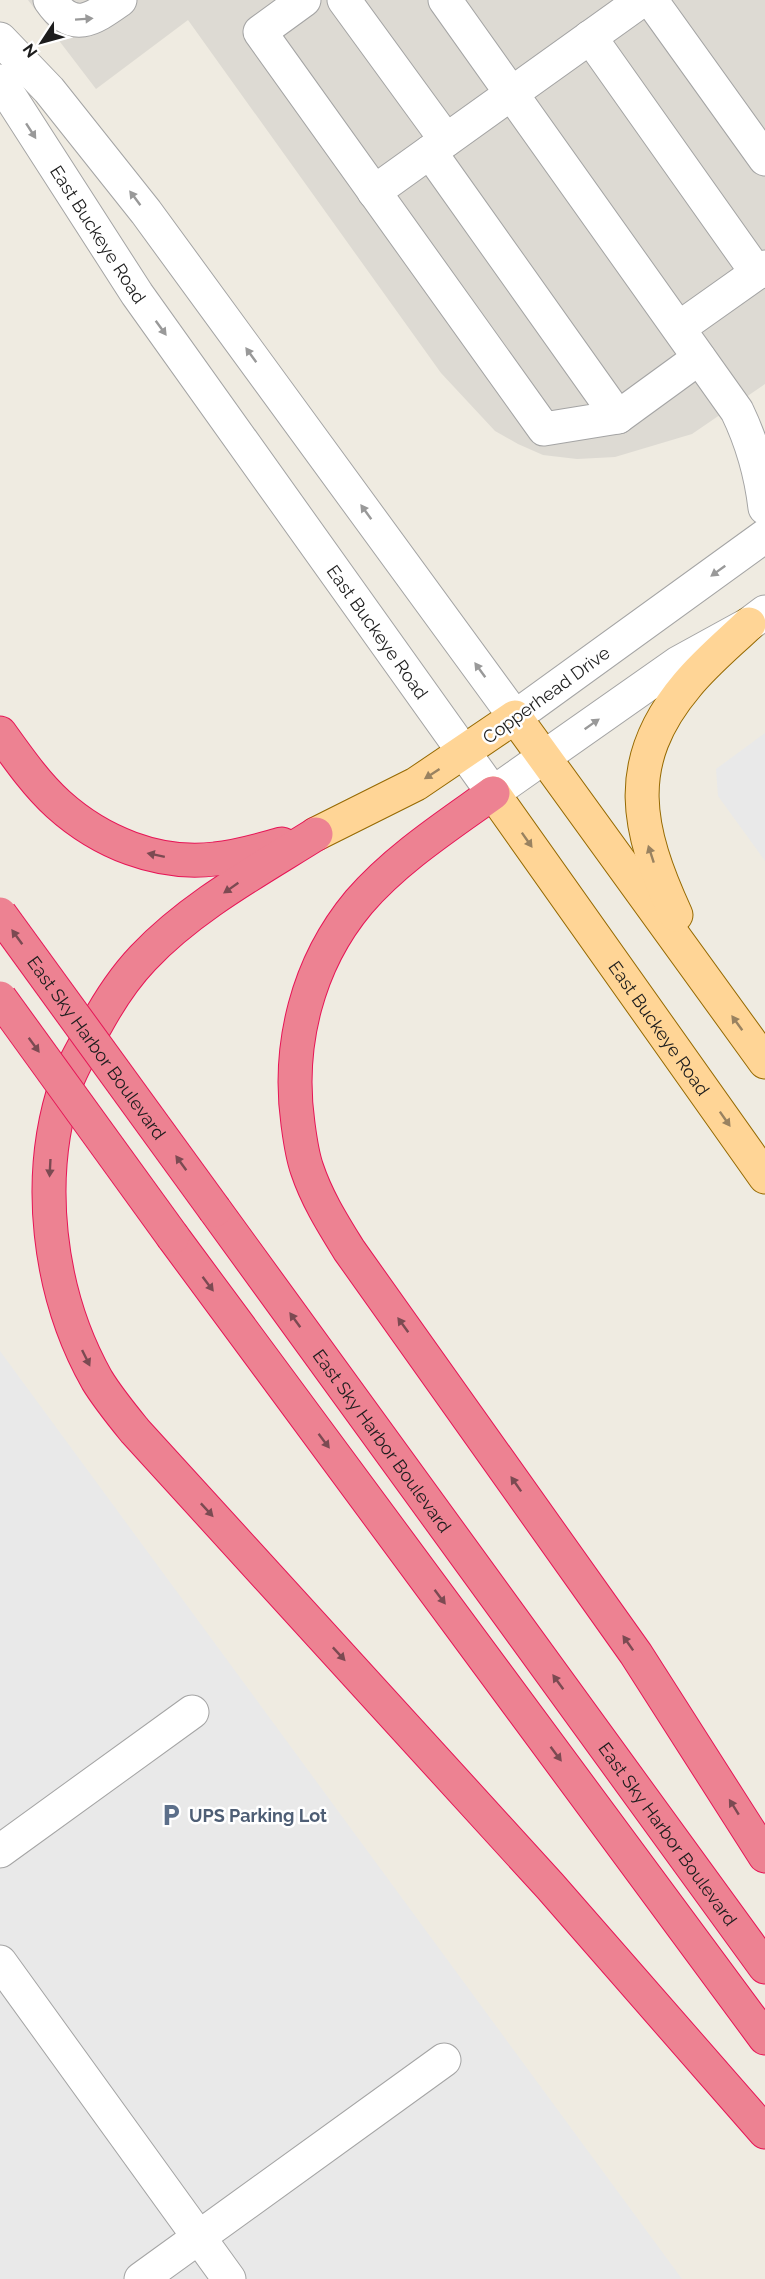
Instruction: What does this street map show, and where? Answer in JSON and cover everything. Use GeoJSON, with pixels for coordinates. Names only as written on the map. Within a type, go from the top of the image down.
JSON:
{"type":"FeatureCollection","features":[{"type":"Feature","properties":{"kind":"highway"},"geometry":{"type":"LineString","coordinates":[[0,733],[38,784],[59,805],[103,837],[129,848],[186,860],[213,860],[258,851],[316,834]]}},
{"type":"Feature","properties":{"kind":"highway"},"geometry":{"type":"LineString","coordinates":[[493,793],[420,847],[377,883],[346,919],[322,958],[304,1006],[295,1060],[294,1086],[306,1167],[323,1208],[350,1250],[636,1654],[765,1856]]}},
{"type":"Feature","properties":{"kind":"highway"},"geometry":{"type":"LineString","coordinates":[[316,834],[245,878],[163,938],[125,978],[78,1056],[59,1111],[50,1171],[54,1246],[60,1284],[70,1322],[98,1381],[135,1431],[543,1877],[765,2132]]}},
{"type":"Feature","properties":{"kind":"highway","name":"East Sky Harbor Boulevard"},"geometry":{"type":"LineString","coordinates":[[0,914],[765,1967]]}},
{"type":"Feature","properties":{"kind":"highway"},"geometry":{"type":"LineString","coordinates":[[0,998],[173,1237],[765,2038]]}},
{"type":"Feature","properties":{"kind":"main road"},"geometry":{"type":"LineString","coordinates":[[709,984],[660,879],[651,854],[644,830],[641,806],[642,786],[653,741],[674,701],[688,683],[757,618]]}},
{"type":"Feature","properties":{"kind":"main road","name":"Copperhead Drive"},"geometry":{"type":"LineString","coordinates":[[316,834],[416,784],[515,717]]}},
{"type":"Feature","properties":{"kind":"main road"},"geometry":{"type":"LineString","coordinates":[[515,717],[765,1062]]}},
{"type":"Feature","properties":{"kind":"main road","name":"East Buckeye Road"},"geometry":{"type":"LineString","coordinates":[[493,793],[765,1177]]}},
{"type":"Feature","properties":{"kind":"street"},"geometry":{"type":"LineString","coordinates":[[50,0],[57,11],[82,21],[95,18],[120,0]]}},
{"type":"Feature","properties":{"kind":"street"},"geometry":{"type":"LineString","coordinates":[[304,0],[260,32],[544,429],[618,417],[699,358]]}},
{"type":"Feature","properties":{"kind":"street"},"geometry":{"type":"LineString","coordinates":[[344,0],[618,417]]}},
{"type":"Feature","properties":{"kind":"street"},"geometry":{"type":"LineString","coordinates":[[445,0],[737,411],[752,443],[765,508]]}},
{"type":"Feature","properties":{"kind":"street"},"geometry":{"type":"LineString","coordinates":[[374,192],[642,0]]}},
{"type":"Feature","properties":{"kind":"street"},"geometry":{"type":"LineString","coordinates":[[651,0],[765,159]]}},
{"type":"Feature","properties":{"kind":"street"},"geometry":{"type":"LineString","coordinates":[[590,37],[761,270],[678,328]]}},
{"type":"Feature","properties":{"kind":"street"},"geometry":{"type":"LineString","coordinates":[[0,39],[49,90],[146,212],[515,717]]}},
{"type":"Feature","properties":{"kind":"street","name":"East Buckeye Road"},"geometry":{"type":"LineString","coordinates":[[0,81],[137,294],[493,793]]}},
{"type":"Feature","properties":{"kind":"street","name":"Copperhead Drive"},"geometry":{"type":"LineString","coordinates":[[515,717],[765,536]]}},
{"type":"Feature","properties":{"kind":"street"},"geometry":{"type":"LineString","coordinates":[[493,793],[678,663],[757,618]]}},
{"type":"Feature","properties":{"kind":"street"},"geometry":{"type":"LineString","coordinates":[[0,1851],[192,1712]]}},
{"type":"Feature","properties":{"kind":"street"},"geometry":{"type":"LineString","coordinates":[[0,1962],[229,2279]]}},
{"type":"Feature","properties":{"kind":"street"},"geometry":{"type":"LineString","coordinates":[[141,2279],[444,2060]]}},
{"type":"Feature","properties":{"kind":"shaded area"},"geometry":{"type":"Polygon","coordinates":[[[28,0],[765,0],[765,384],[692,434],[615,457],[577,459],[543,455],[518,444],[495,431],[441,373],[188,20],[96,89],[28,0]]]}},
{"type":"Feature","properties":{"kind":"shaded area"},"geometry":{"type":"Polygon","coordinates":[[[765,733],[765,861],[718,796],[716,769],[765,733]]]}},
{"type":"Feature","properties":{"kind":"shaded area","name":"UPS Parking Lot"},"geometry":{"type":"Polygon","coordinates":[[[0,1351],[682,2279],[0,2279],[0,1351]]]}},
{"type":"Feature","properties":{"kind":"place","name":"UPS Parking Lot"},"geometry":{"type":"Point","coordinates":[171,1815]}}]}
